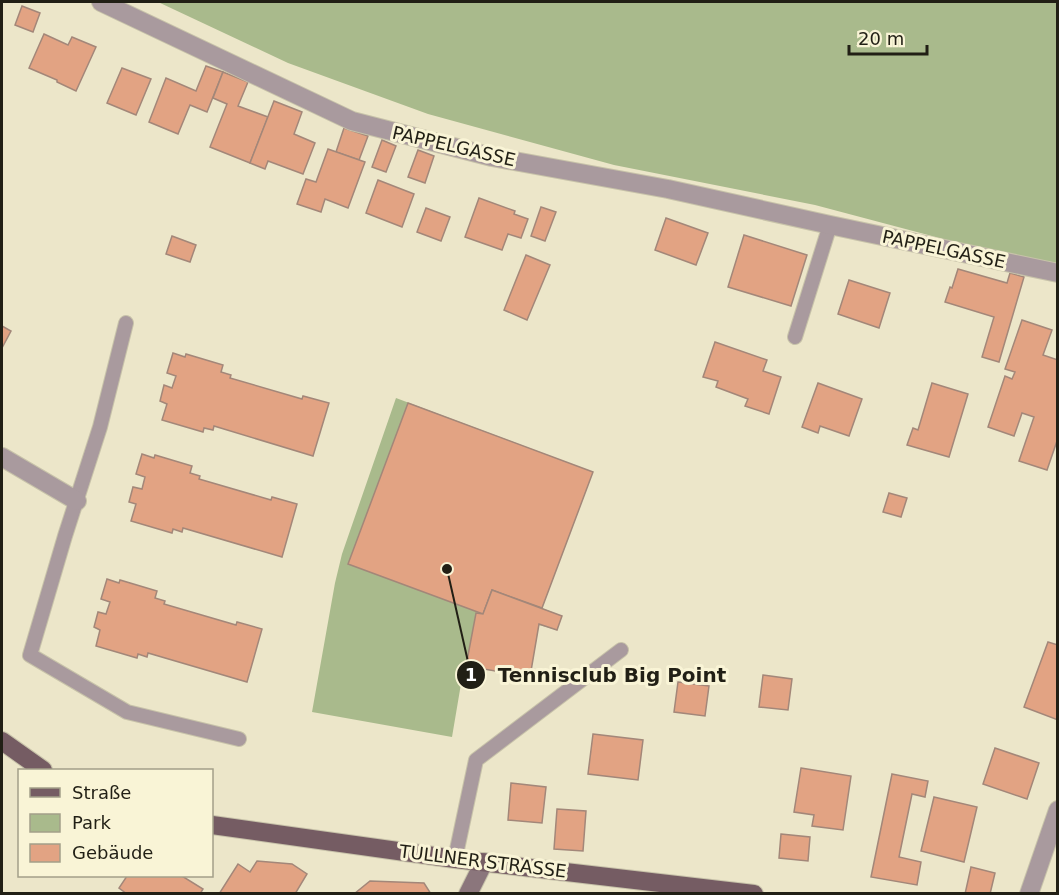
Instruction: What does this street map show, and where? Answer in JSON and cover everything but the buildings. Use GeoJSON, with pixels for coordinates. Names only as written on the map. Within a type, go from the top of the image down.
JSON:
{"type":"FeatureCollection","features":[{"type":"Feature","properties":{"kind":"main road"},"geometry":{"type":"LineString","coordinates":[[2,741],[40,769]]}},
{"type":"Feature","properties":{"kind":"main road","name":"TULLNER STRASSE"},"geometry":{"type":"LineString","coordinates":[[213,825],[455,859],[754,894]]}},
{"type":"Feature","properties":{"kind":"street","name":"PAPPELGASSE"},"geometry":{"type":"LineString","coordinates":[[101,2],[352,121],[492,157],[668,189],[1058,273]]}},
{"type":"Feature","properties":{"kind":"street"},"geometry":{"type":"LineString","coordinates":[[2,457],[77,501]]}},
{"type":"Feature","properties":{"kind":"street"},"geometry":{"type":"LineString","coordinates":[[1029,894],[1058,810]]}},
{"type":"Feature","properties":{"kind":"street"},"geometry":{"type":"LineString","coordinates":[[468,894],[484,862]]}},
{"type":"Feature","properties":{"kind":"lane"},"geometry":{"type":"LineString","coordinates":[[795,337],[830,225]]}},
{"type":"Feature","properties":{"kind":"lane"},"geometry":{"type":"LineString","coordinates":[[126,323],[100,427],[30,655],[128,712],[239,739]]}},
{"type":"Feature","properties":{"kind":"lane"},"geometry":{"type":"LineString","coordinates":[[455,859],[476,760],[621,650]]}},
{"type":"Feature","properties":{"kind":"green space"},"geometry":{"type":"Polygon","coordinates":[[[158,2],[1057,2],[1057,263],[996,253],[815,205],[614,165],[428,114],[288,63],[158,2]]]}},
{"type":"Feature","properties":{"kind":"green space"},"geometry":{"type":"Polygon","coordinates":[[[396,398],[593,472],[542,608],[562,616],[557,630],[539,625],[530,677],[464,666],[452,737],[312,712],[342,554],[396,398]]]}},
{"type":"Feature","properties":{"kind":"place","name":"Tennisclub Big Point"},"geometry":{"type":"Point","coordinates":[447,569]}}]}
